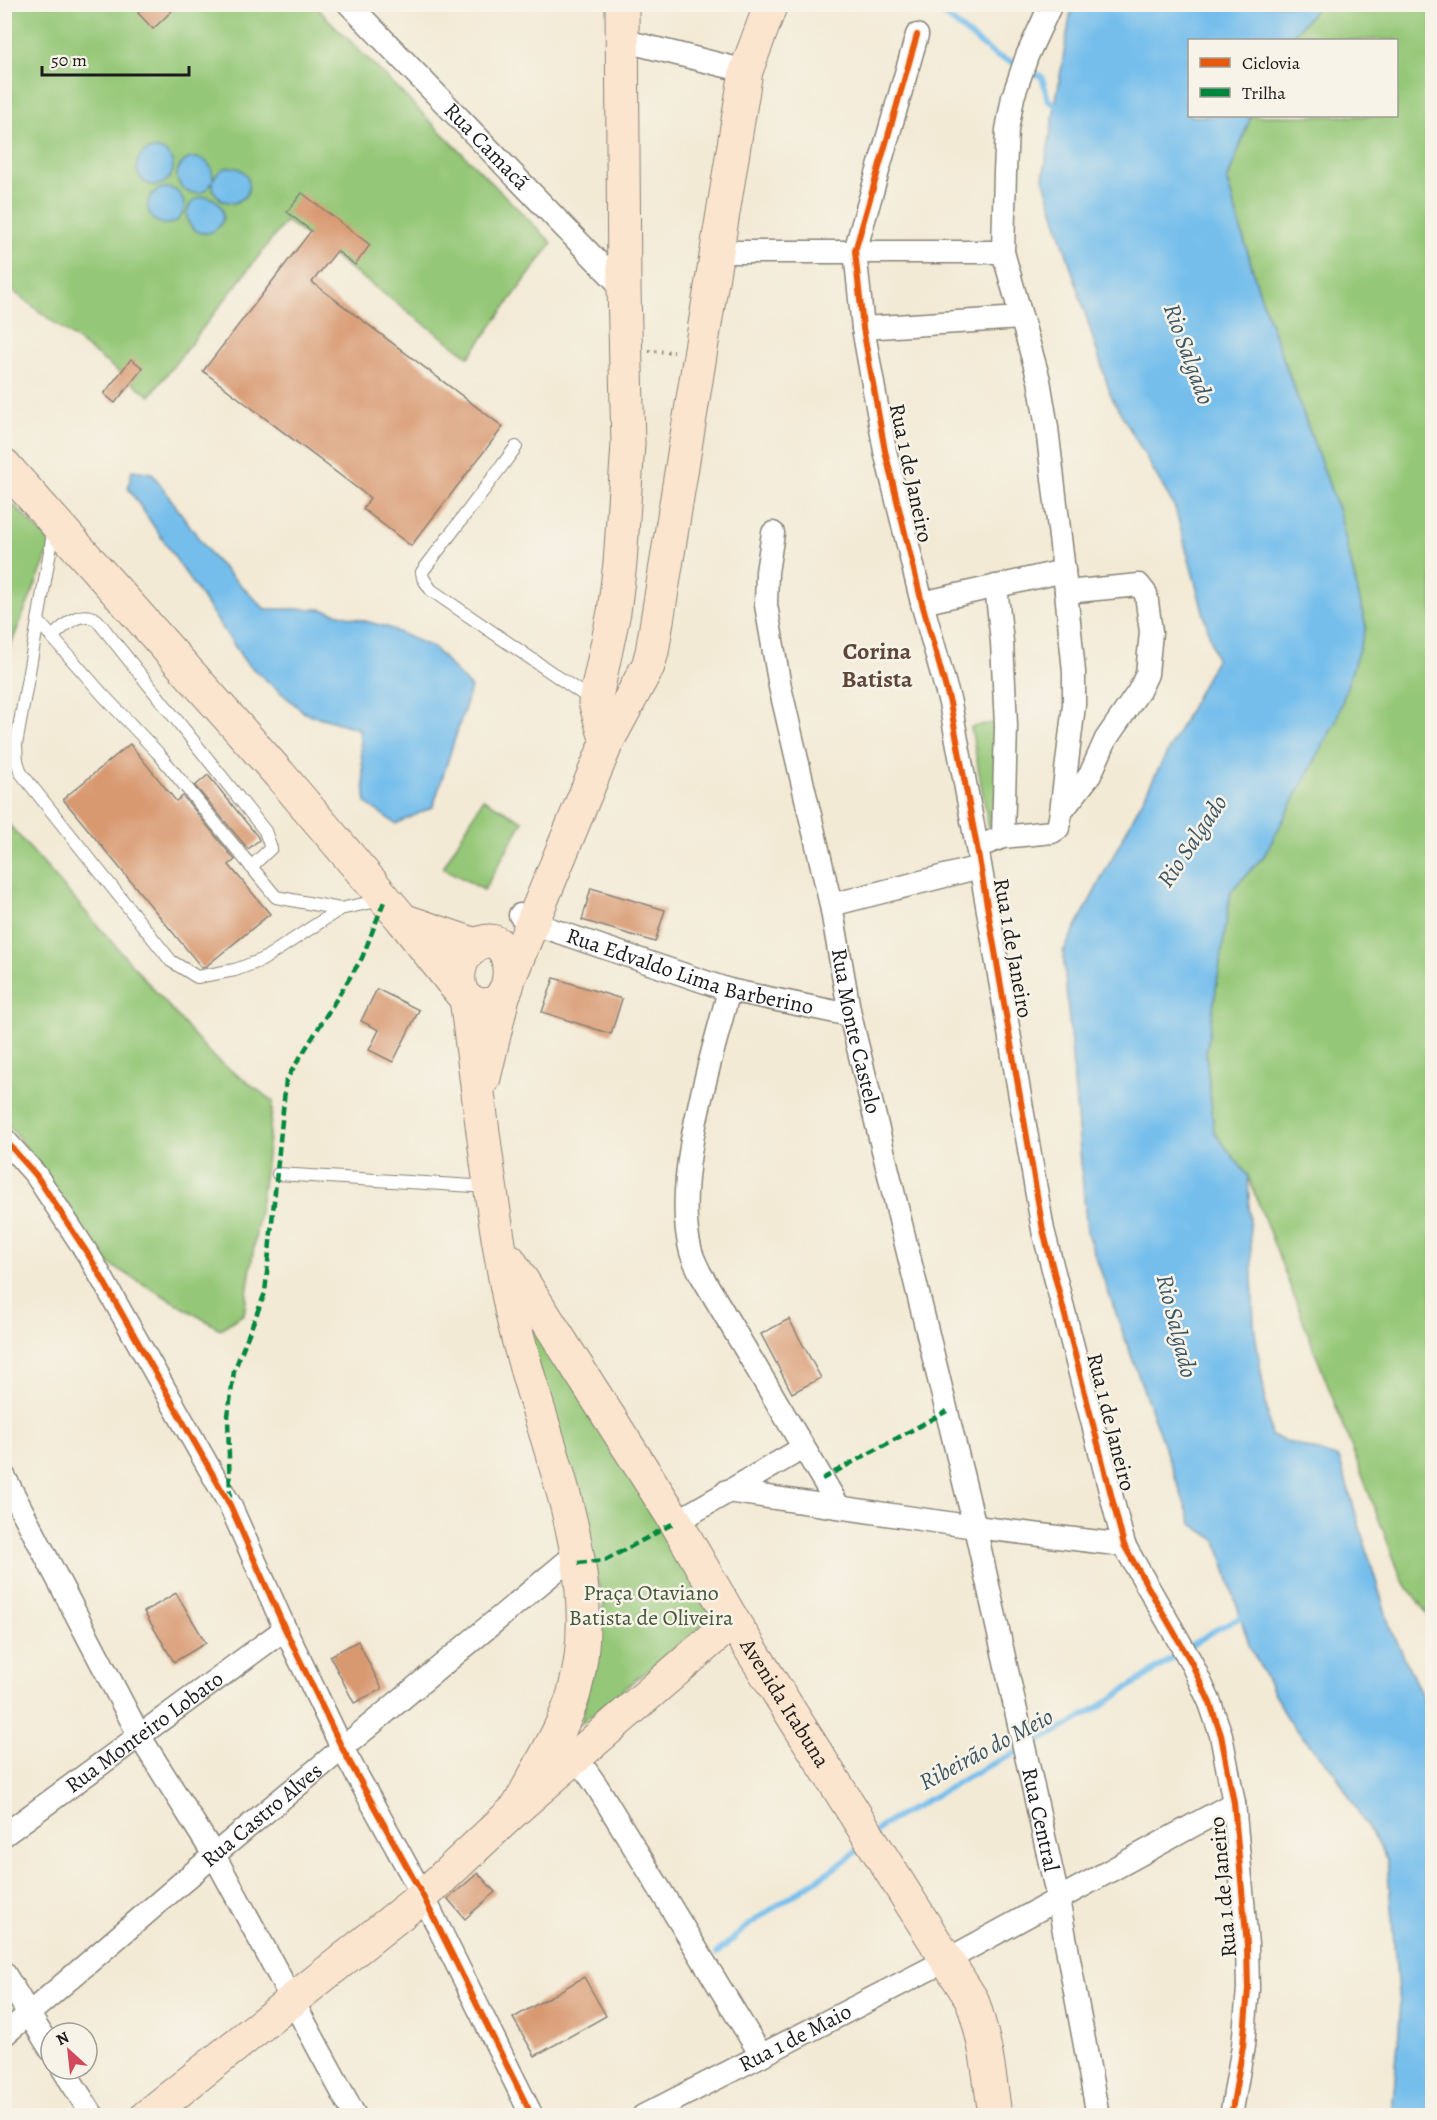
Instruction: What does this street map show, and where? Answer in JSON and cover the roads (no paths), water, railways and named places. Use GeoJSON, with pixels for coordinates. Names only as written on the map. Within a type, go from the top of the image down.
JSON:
{"type":"FeatureCollection","features":[{"type":"Feature","properties":{"kind":"main road"},"geometry":{"type":"LineString","coordinates":[[608,742],[595,702],[614,612],[620,563],[628,444],[624,289],[622,4]]}},
{"type":"Feature","properties":{"kind":"main road"},"geometry":{"type":"LineString","coordinates":[[480,1097],[525,918],[546,887],[608,742],[638,685],[652,652],[746,71],[771,4]]}},
{"type":"Feature","properties":{"kind":"main road"},"geometry":{"type":"LineString","coordinates":[[4,465],[280,775],[463,996],[471,1002],[486,1004],[494,1002],[507,983],[510,962],[498,944],[481,944],[394,910]]}},
{"type":"Feature","properties":{"kind":"main road"},"geometry":{"type":"LineString","coordinates":[[518,1807],[566,1714],[574,1693],[583,1622],[578,1553],[561,1482],[522,1354],[499,1243],[480,1097],[463,996],[458,984],[460,969],[468,954],[525,918]]}},
{"type":"Feature","properties":{"kind":"main road","name":"Avenida Itabuna"},"geometry":{"type":"LineString","coordinates":[[499,1243],[676,1522],[733,1621],[972,2000],[990,2072],[995,2115]]}},
{"type":"Feature","properties":{"kind":"main road"},"geometry":{"type":"LineString","coordinates":[[147,2115],[423,1896],[518,1807],[733,1621]]}},
{"type":"Feature","properties":{"kind":"street","name":"Rua Camacã"},"geometry":{"type":"LineString","coordinates":[[349,4],[624,289]]}},
{"type":"Feature","properties":{"kind":"street"},"geometry":{"type":"LineString","coordinates":[[831,905],[979,857],[1003,837],[1052,832],[1058,828],[1074,705],[1074,672],[1047,428],[1039,380],[1003,252],[1007,130],[1013,97],[1024,63],[1051,4]]}},
{"type":"Feature","properties":{"kind":"street"},"geometry":{"type":"LineString","coordinates":[[855,251],[917,34]]}},
{"type":"Feature","properties":{"kind":"street"},"geometry":{"type":"LineString","coordinates":[[621,40],[746,71]]}},
{"type":"Feature","properties":{"kind":"street","name":"Rua 1 de Janeiro"},"geometry":{"type":"LineString","coordinates":[[855,251],[863,328],[885,452],[922,603],[950,702],[1043,1230],[1124,1545],[1179,1637],[1210,1703],[1221,1735],[1234,1803],[1247,1945],[1248,1989],[1243,2046],[1232,2115]]}},
{"type":"Feature","properties":{"kind":"street"},"geometry":{"type":"LineString","coordinates":[[716,252],[1003,252]]}},
{"type":"Feature","properties":{"kind":"street"},"geometry":{"type":"LineString","coordinates":[[863,328],[1021,318]]}},
{"type":"Feature","properties":{"kind":"street","name":"Rua Monte Castelo"},"geometry":{"type":"LineString","coordinates":[[773,533],[767,572],[766,605],[770,638],[831,905],[850,1015],[975,1527]]}},
{"type":"Feature","properties":{"kind":"street"},"geometry":{"type":"LineString","coordinates":[[922,603],[996,586],[1065,581],[1139,585],[1146,594],[1151,632],[1147,674],[1139,691],[1106,739],[1090,775],[1061,812]]}},
{"type":"Feature","properties":{"kind":"street"},"geometry":{"type":"LineString","coordinates":[[996,586],[1002,642],[1006,726],[1003,837]]}},
{"type":"Feature","properties":{"kind":"street","name":"Rua Edvaldo Lima Barberino"},"geometry":{"type":"LineString","coordinates":[[525,918],[729,990],[850,1015]]}},
{"type":"Feature","properties":{"kind":"street"},"geometry":{"type":"LineString","coordinates":[[729,990],[701,1100],[686,1176],[687,1223],[691,1252],[700,1273],[839,1507]]}},
{"type":"Feature","properties":{"kind":"street"},"geometry":{"type":"LineString","coordinates":[[4,1139],[36,1175],[91,1259],[230,1504],[285,1629],[342,1748],[423,1896],[532,2115]]}},
{"type":"Feature","properties":{"kind":"street"},"geometry":{"type":"LineString","coordinates":[[676,1522],[803,1448]]}},
{"type":"Feature","properties":{"kind":"street"},"geometry":{"type":"LineString","coordinates":[[4,1476],[140,1737],[214,1855],[356,2115]]}},
{"type":"Feature","properties":{"kind":"street"},"geometry":{"type":"LineString","coordinates":[[727,1491],[975,1527],[1124,1545]]}},
{"type":"Feature","properties":{"kind":"street","name":"Rua Central"},"geometry":{"type":"LineString","coordinates":[[975,1527],[1058,1899],[1098,2115]]}},
{"type":"Feature","properties":{"kind":"street","name":"Rua Castro Alves"},"geometry":{"type":"LineString","coordinates":[[4,2035],[214,1855],[578,1553]]}},
{"type":"Feature","properties":{"kind":"street","name":"Rua Monteiro Lobato"},"geometry":{"type":"LineString","coordinates":[[4,1835],[285,1629]]}},
{"type":"Feature","properties":{"kind":"street"},"geometry":{"type":"LineString","coordinates":[[576,1756],[598,1788],[761,2055]]}},
{"type":"Feature","properties":{"kind":"street","name":"Rua 1 de Maio"},"geometry":{"type":"LineString","coordinates":[[644,2115],[947,1960],[1234,1803]]}},
{"type":"Feature","properties":{"kind":"street"},"geometry":{"type":"LineString","coordinates":[[4,1973],[39,2031]]}},
{"type":"Feature","properties":{"kind":"street"},"geometry":{"type":"LineString","coordinates":[[71,2081],[93,2115]]}},
{"type":"Feature","properties":{"kind":"lane"},"geometry":{"type":"LineString","coordinates":[[516,447],[422,572],[423,579],[431,590],[595,702]]}},
{"type":"Feature","properties":{"kind":"lane"},"geometry":{"type":"LineString","coordinates":[[55,524],[16,745],[17,761],[21,773],[171,961],[197,977],[235,970],[262,960],[340,909]]}},
{"type":"Feature","properties":{"kind":"lane"},"geometry":{"type":"LineString","coordinates":[[52,637],[74,618],[81,615],[97,620],[265,831],[271,848],[251,867]]}},
{"type":"Feature","properties":{"kind":"lane"},"geometry":{"type":"LineString","coordinates":[[38,621],[158,753],[276,897],[340,909],[394,910]]}},
{"type":"Feature","properties":{"kind":"lane"},"geometry":{"type":"LineString","coordinates":[[278,1174],[491,1187]]}},
{"type":"Feature","properties":{"kind":"water","name":"Rio Salgado"},"geometry":{"type":"Polygon","coordinates":[[[1072,5],[1319,5],[1290,39],[1188,39],[1188,117],[1251,117],[1227,181],[1260,295],[1339,512],[1366,627],[1336,721],[1264,856],[1231,891],[1206,1054],[1214,1132],[1248,1176],[1254,1325],[1271,1436],[1339,1458],[1389,1624],[1432,1718],[1432,2115],[1392,2115],[1400,2017],[1387,1860],[1335,1773],[1287,1719],[1249,1645],[1217,1541],[1192,1524],[1087,1233],[1063,952],[1216,659],[1175,508],[1111,396],[1043,178],[1072,5]]]}},
{"type":"Feature","properties":{"kind":"water"},"geometry":{"type":"Polygon","coordinates":[[[155,149],[168,154],[173,167],[168,180],[155,185],[142,180],[137,167],[142,154],[155,149]]]}},
{"type":"Feature","properties":{"kind":"water"},"geometry":{"type":"Polygon","coordinates":[[[191,158],[201,159],[208,163],[213,180],[218,172],[225,168],[238,168],[244,172],[249,187],[246,196],[235,203],[222,201],[213,190],[213,181],[202,192],[186,191],[179,182],[177,173],[182,164],[191,158]]]}},
{"type":"Feature","properties":{"kind":"water"},"geometry":{"type":"Polygon","coordinates":[[[166,188],[179,193],[184,206],[179,219],[166,224],[153,219],[148,206],[153,193],[166,188]]]}},
{"type":"Feature","properties":{"kind":"water"},"geometry":{"type":"Polygon","coordinates":[[[205,197],[218,202],[223,215],[218,228],[205,233],[192,228],[187,215],[192,202],[205,197]]]}},
{"type":"Feature","properties":{"kind":"water"},"geometry":{"type":"Polygon","coordinates":[[[132,470],[152,473],[213,558],[265,609],[321,609],[387,627],[434,648],[471,688],[433,807],[396,824],[366,803],[359,729],[305,713],[246,663],[128,488],[132,470]]]}},
{"type":"Feature","properties":{"kind":"waterway"},"geometry":{"type":"LineString","coordinates":[[938,4],[939,11],[996,56],[1020,65]]}},
{"type":"Feature","properties":{"kind":"waterway"},"geometry":{"type":"LineString","coordinates":[[1029,70],[1042,77],[1048,100],[1059,108]]}},
{"type":"Feature","properties":{"kind":"waterway","name":"Ribeirão do Meio"},"geometry":{"type":"LineString","coordinates":[[1029,1746],[1099,1707],[1215,1630],[1246,1616]]}},
{"type":"Feature","properties":{"kind":"waterway","name":"Ribeirão do Meio"},"geometry":{"type":"LineString","coordinates":[[877,1831],[883,1825],[986,1767],[1020,1751]]}},
{"type":"Feature","properties":{"kind":"waterway","name":"Ribeirão do Meio"},"geometry":{"type":"LineString","coordinates":[[717,1953],[751,1923],[845,1861],[863,1844]]}},
{"type":"Feature","properties":{"kind":"district","name":"Corina Batista"},"geometry":{"type":"Point","coordinates":[877,665]}},
{"type":"Feature","properties":{"kind":"park label","name":"Praça Otaviano Batista de Oliveira"},"geometry":{"type":"Point","coordinates":[651,1606]}}]}
